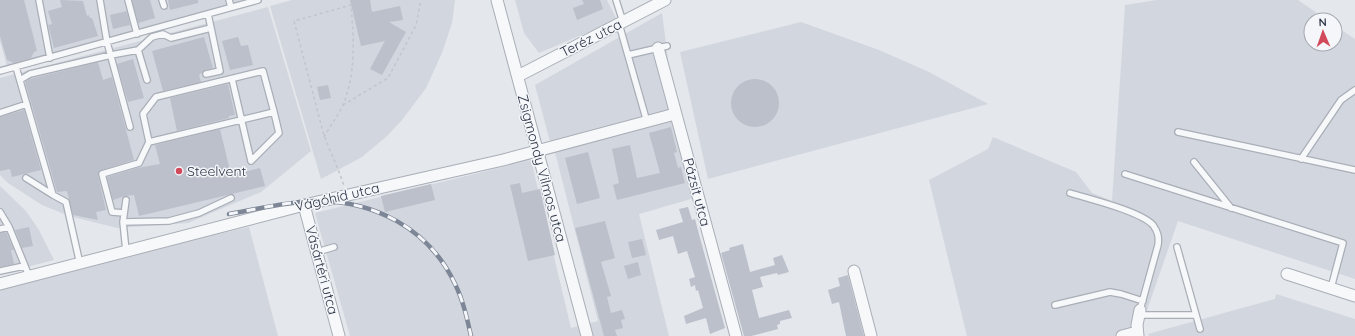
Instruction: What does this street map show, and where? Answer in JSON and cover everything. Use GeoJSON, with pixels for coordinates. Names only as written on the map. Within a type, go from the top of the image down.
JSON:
{"type":"FeatureCollection","features":[{"type":"Feature","properties":{"kind":"street","name":"Zsigmondy Vilmos utca"},"geometry":{"type":"LineString","coordinates":[[497,0],[587,336]]}},
{"type":"Feature","properties":{"kind":"street","name":"Teréz utca"},"geometry":{"type":"LineString","coordinates":[[518,76],[665,0]]}},
{"type":"Feature","properties":{"kind":"street","name":"Pázsit utca"},"geometry":{"type":"LineString","coordinates":[[662,47],[676,114],[736,336]]}},
{"type":"Feature","properties":{"kind":"street","name":"Vágóhíd utca"},"geometry":{"type":"LineString","coordinates":[[0,284],[304,205],[538,151],[676,114]]}},
{"type":"Feature","properties":{"kind":"street","name":"Vásártéri utca"},"geometry":{"type":"LineString","coordinates":[[304,205],[339,336]]}},
{"type":"Feature","properties":{"kind":"street"},"geometry":{"type":"LineString","coordinates":[[854,271],[870,336]]}},
{"type":"Feature","properties":{"kind":"street"},"geometry":{"type":"LineString","coordinates":[[1287,274],[1355,296]]}},
{"type":"Feature","properties":{"kind":"street"},"geometry":{"type":"LineString","coordinates":[[1122,336],[1138,334],[1140,308]]}},
{"type":"Feature","properties":{"kind":"lane"},"geometry":{"type":"LineString","coordinates":[[39,0],[50,58]]}},
{"type":"Feature","properties":{"kind":"lane"},"geometry":{"type":"LineString","coordinates":[[100,0],[111,55],[130,127]]}},
{"type":"Feature","properties":{"kind":"lane"},"geometry":{"type":"LineString","coordinates":[[128,0],[137,34]]}},
{"type":"Feature","properties":{"kind":"lane"},"geometry":{"type":"LineString","coordinates":[[229,0],[231,7]]}},
{"type":"Feature","properties":{"kind":"lane"},"geometry":{"type":"LineString","coordinates":[[0,72],[258,0]]}},
{"type":"Feature","properties":{"kind":"lane"},"geometry":{"type":"LineString","coordinates":[[616,0],[628,55],[647,122]]}},
{"type":"Feature","properties":{"kind":"lane"},"geometry":{"type":"LineString","coordinates":[[206,74],[220,71],[208,14]]}},
{"type":"Feature","properties":{"kind":"lane"},"geometry":{"type":"LineString","coordinates":[[20,80],[30,74],[138,50],[152,37],[163,34],[172,38],[211,28]]}},
{"type":"Feature","properties":{"kind":"lane"},"geometry":{"type":"LineString","coordinates":[[628,55],[662,47]]}},
{"type":"Feature","properties":{"kind":"lane"},"geometry":{"type":"LineString","coordinates":[[138,50],[148,80]]}},
{"type":"Feature","properties":{"kind":"lane"},"geometry":{"type":"LineString","coordinates":[[16,67],[53,195]]}},
{"type":"Feature","properties":{"kind":"lane"},"geometry":{"type":"LineString","coordinates":[[124,214],[112,212],[102,174],[139,162],[149,142],[143,114],[156,97],[263,71],[279,133],[251,161],[232,79]]}},
{"type":"Feature","properties":{"kind":"lane"},"geometry":{"type":"LineString","coordinates":[[1301,159],[1341,100],[1355,90]]}},
{"type":"Feature","properties":{"kind":"lane"},"geometry":{"type":"LineString","coordinates":[[0,113],[27,104]]}},
{"type":"Feature","properties":{"kind":"lane"},"geometry":{"type":"LineString","coordinates":[[149,142],[274,112]]}},
{"type":"Feature","properties":{"kind":"lane"},"geometry":{"type":"LineString","coordinates":[[1178,132],[1355,170]]}},
{"type":"Feature","properties":{"kind":"lane"},"geometry":{"type":"LineString","coordinates":[[1194,162],[1231,208]]}},
{"type":"Feature","properties":{"kind":"lane"},"geometry":{"type":"LineString","coordinates":[[1125,174],[1343,244],[1331,288]]}},
{"type":"Feature","properties":{"kind":"lane"},"geometry":{"type":"LineString","coordinates":[[26,178],[66,202],[80,264]]}},
{"type":"Feature","properties":{"kind":"lane"},"geometry":{"type":"LineString","coordinates":[[1070,193],[1136,215],[1152,224],[1156,230],[1159,238],[1158,245],[1140,308]]}},
{"type":"Feature","properties":{"kind":"lane"},"geometry":{"type":"LineString","coordinates":[[123,222],[169,221],[199,213],[231,198]]}},
{"type":"Feature","properties":{"kind":"lane"},"geometry":{"type":"LineString","coordinates":[[126,200],[123,222],[126,252]]}},
{"type":"Feature","properties":{"kind":"lane"},"geometry":{"type":"LineString","coordinates":[[0,212],[9,226],[29,276]]}},
{"type":"Feature","properties":{"kind":"lane"},"geometry":{"type":"LineString","coordinates":[[0,229],[9,226]]}},
{"type":"Feature","properties":{"kind":"lane"},"geometry":{"type":"LineString","coordinates":[[317,252],[334,247]]}},
{"type":"Feature","properties":{"kind":"lane"},"geometry":{"type":"LineString","coordinates":[[1177,247],[1200,329]]}},
{"type":"Feature","properties":{"kind":"lane"},"geometry":{"type":"LineString","coordinates":[[0,271],[24,266]]}},
{"type":"Feature","properties":{"kind":"lane"},"geometry":{"type":"LineString","coordinates":[[1055,305],[1110,292],[1122,294],[1140,308],[1196,315]]}},
{"type":"Feature","properties":{"kind":"path"},"geometry":{"type":"LineString","coordinates":[[343,105],[388,78],[416,25],[421,0]]}},
{"type":"Feature","properties":{"kind":"path"},"geometry":{"type":"LineString","coordinates":[[324,137],[343,105],[353,68],[354,38],[351,5],[294,21],[324,137],[347,195]]}},
{"type":"Feature","properties":{"kind":"shaded area"},"geometry":{"type":"Polygon","coordinates":[[[0,0],[248,0],[7,66],[0,41],[0,0]]]}},
{"type":"Feature","properties":{"kind":"shaded area"},"geometry":{"type":"Polygon","coordinates":[[[292,0],[455,0],[452,23],[442,53],[426,88],[402,120],[387,136],[362,157],[321,179],[270,6],[292,0]]]}},
{"type":"Feature","properties":{"kind":"shaded area"},"geometry":{"type":"Polygon","coordinates":[[[515,0],[607,0],[617,20],[539,53],[524,33],[515,0]]]}},
{"type":"Feature","properties":{"kind":"shaded area"},"geometry":{"type":"Polygon","coordinates":[[[1157,0],[1298,0],[1315,12],[1303,12],[1303,52],[1343,52],[1343,31],[1355,39],[1355,279],[1178,221],[1138,336],[967,336],[929,180],[988,149],[993,137],[1076,172],[1092,193],[1112,201],[1125,5],[1157,0]]]}},
{"type":"Feature","properties":{"kind":"shaded area"},"geometry":{"type":"Polygon","coordinates":[[[268,7],[311,151],[261,192],[188,223],[117,228],[69,216],[42,205],[8,183],[0,175],[0,78],[268,7]]]}},
{"type":"Feature","properties":{"kind":"shaded area"},"geometry":{"type":"Polygon","coordinates":[[[662,13],[675,114],[698,197],[639,214],[669,336],[350,336],[315,213],[531,160],[571,328],[598,321],[556,156],[549,138],[535,85],[662,13]]]}},
{"type":"Feature","properties":{"kind":"shaded area"},"geometry":{"type":"Polygon","coordinates":[[[801,22],[879,50],[929,72],[988,104],[708,179],[680,52],[801,22]]]}},
{"type":"Feature","properties":{"kind":"shaded area"},"geometry":{"type":"Polygon","coordinates":[[[0,186],[26,211],[39,230],[54,260],[0,274],[0,186]]]}},
{"type":"Feature","properties":{"kind":"shaded area"},"geometry":{"type":"Polygon","coordinates":[[[249,227],[278,336],[0,336],[0,284],[67,267],[249,227]]]}},
{"type":"Feature","properties":{"kind":"shaded area"},"geometry":{"type":"Polygon","coordinates":[[[1276,294],[1355,319],[1355,336],[1149,336],[1148,334],[1275,299],[1276,294]]]}},
{"type":"Feature","properties":{"kind":"building"},"geometry":{"type":"Polygon","coordinates":[[[0,0],[24,0],[37,51],[34,52],[31,58],[14,63],[7,60],[0,36],[0,0]]]}},
{"type":"Feature","properties":{"kind":"building"},"geometry":{"type":"Polygon","coordinates":[[[60,0],[83,1],[87,16],[89,15],[90,18],[92,18],[98,36],[54,48],[48,25],[52,24],[48,11],[62,7],[60,0]]]}},
{"type":"Feature","properties":{"kind":"building"},"geometry":{"type":"Polygon","coordinates":[[[132,0],[150,0],[155,18],[138,23],[132,0]]]}},
{"type":"Feature","properties":{"kind":"building"},"geometry":{"type":"Polygon","coordinates":[[[168,0],[198,0],[198,3],[170,10],[168,0]]]}},
{"type":"Feature","properties":{"kind":"building"},"geometry":{"type":"Polygon","coordinates":[[[350,0],[370,0],[372,12],[400,6],[403,20],[389,22],[406,32],[382,75],[370,69],[385,41],[361,46],[350,0]]]}},
{"type":"Feature","properties":{"kind":"building"},"geometry":{"type":"Polygon","coordinates":[[[582,0],[600,0],[603,9],[577,20],[573,8],[584,4],[582,0]]]}},
{"type":"Feature","properties":{"kind":"building"},"geometry":{"type":"Polygon","coordinates":[[[127,11],[130,25],[113,29],[110,15],[127,11]]]}},
{"type":"Feature","properties":{"kind":"building"},"geometry":{"type":"Polygon","coordinates":[[[204,37],[213,68],[205,70],[199,75],[201,82],[163,91],[152,51],[204,37]]]}},
{"type":"Feature","properties":{"kind":"building"},"geometry":{"type":"Polygon","coordinates":[[[238,37],[241,46],[248,45],[253,65],[230,70],[222,41],[238,37]]]}},
{"type":"Feature","properties":{"kind":"building"},"geometry":{"type":"Polygon","coordinates":[[[133,59],[144,98],[128,102],[117,64],[133,59]]]}},
{"type":"Feature","properties":{"kind":"building"},"geometry":{"type":"Polygon","coordinates":[[[98,62],[103,80],[112,77],[134,160],[99,171],[98,175],[106,210],[96,212],[98,220],[73,215],[67,191],[57,192],[25,82],[30,79],[98,62]]]}},
{"type":"Feature","properties":{"kind":"building"},"geometry":{"type":"Polygon","coordinates":[[[755,79],[764,81],[772,86],[777,94],[779,103],[777,112],[772,120],[764,125],[755,127],[746,125],[738,120],[733,112],[731,103],[733,94],[738,86],[746,81],[755,79]]]}},
{"type":"Feature","properties":{"kind":"building"},"geometry":{"type":"Polygon","coordinates":[[[228,84],[235,115],[229,116],[229,118],[177,131],[170,98],[228,84]]]}},
{"type":"Feature","properties":{"kind":"building"},"geometry":{"type":"Polygon","coordinates":[[[328,85],[331,98],[320,100],[317,87],[328,85]]]}},
{"type":"Feature","properties":{"kind":"building"},"geometry":{"type":"Polygon","coordinates":[[[24,110],[41,170],[12,177],[10,169],[0,171],[0,117],[24,110]]]}},
{"type":"Feature","properties":{"kind":"building"},"geometry":{"type":"Polygon","coordinates":[[[671,127],[677,152],[674,153],[678,168],[681,167],[685,183],[617,200],[613,185],[619,183],[612,149],[630,145],[637,178],[660,173],[649,133],[671,127]]]}},
{"type":"Feature","properties":{"kind":"building","name":"Steelvent"},"geometry":{"type":"Polygon","coordinates":[[[220,129],[231,175],[260,168],[265,186],[139,216],[134,195],[113,200],[107,177],[137,168],[160,164],[155,145],[220,129]]]}},
{"type":"Feature","properties":{"kind":"building"},"geometry":{"type":"Polygon","coordinates":[[[588,152],[600,198],[577,204],[565,158],[588,152]]]}},
{"type":"Feature","properties":{"kind":"building"},"geometry":{"type":"Polygon","coordinates":[[[520,183],[522,193],[540,189],[555,255],[528,261],[510,185],[520,183]]]}},
{"type":"Feature","properties":{"kind":"building"},"geometry":{"type":"Polygon","coordinates":[[[431,184],[435,200],[385,212],[381,196],[431,184]]]}},
{"type":"Feature","properties":{"kind":"building"},"geometry":{"type":"Polygon","coordinates":[[[688,207],[692,220],[695,219],[725,328],[710,334],[706,318],[686,324],[684,316],[703,308],[698,290],[696,291],[695,285],[691,287],[689,279],[695,277],[687,251],[678,254],[673,236],[659,240],[656,230],[683,222],[679,209],[688,207]]]}},
{"type":"Feature","properties":{"kind":"building"},"geometry":{"type":"Polygon","coordinates":[[[605,221],[615,258],[601,262],[611,296],[607,297],[611,313],[622,310],[625,319],[621,320],[623,328],[615,330],[617,336],[604,336],[575,228],[605,221]]]}},
{"type":"Feature","properties":{"kind":"building"},"geometry":{"type":"Polygon","coordinates":[[[29,227],[33,246],[22,248],[15,230],[29,227]]]}},
{"type":"Feature","properties":{"kind":"building"},"geometry":{"type":"Polygon","coordinates":[[[6,232],[14,250],[11,250],[14,264],[0,267],[0,233],[6,232]]]}},
{"type":"Feature","properties":{"kind":"building"},"geometry":{"type":"Polygon","coordinates":[[[642,239],[646,255],[632,258],[628,242],[642,239]]]}},
{"type":"Feature","properties":{"kind":"building"},"geometry":{"type":"Polygon","coordinates":[[[743,244],[750,272],[775,265],[773,258],[782,255],[789,272],[760,277],[763,287],[752,290],[759,318],[789,310],[792,318],[780,321],[780,324],[777,325],[778,329],[751,336],[744,336],[721,253],[730,250],[729,248],[743,244]]]}},
{"type":"Feature","properties":{"kind":"building"},"geometry":{"type":"Polygon","coordinates":[[[638,262],[641,275],[628,279],[624,266],[638,262]]]}},
{"type":"Feature","properties":{"kind":"building"},"geometry":{"type":"Polygon","coordinates":[[[848,275],[864,336],[846,336],[839,302],[832,304],[828,290],[840,286],[838,278],[848,275]]]}},
{"type":"Feature","properties":{"kind":"railway"},"geometry":{"type":"LineString","coordinates":[[229,214],[282,204],[314,201],[336,202],[357,206],[378,212],[397,221],[415,233],[430,247],[444,264],[460,296],[471,336]]}},
{"type":"Feature","properties":{"kind":"place","name":"Steelvent"},"geometry":{"type":"Point","coordinates":[179,171]}}]}
